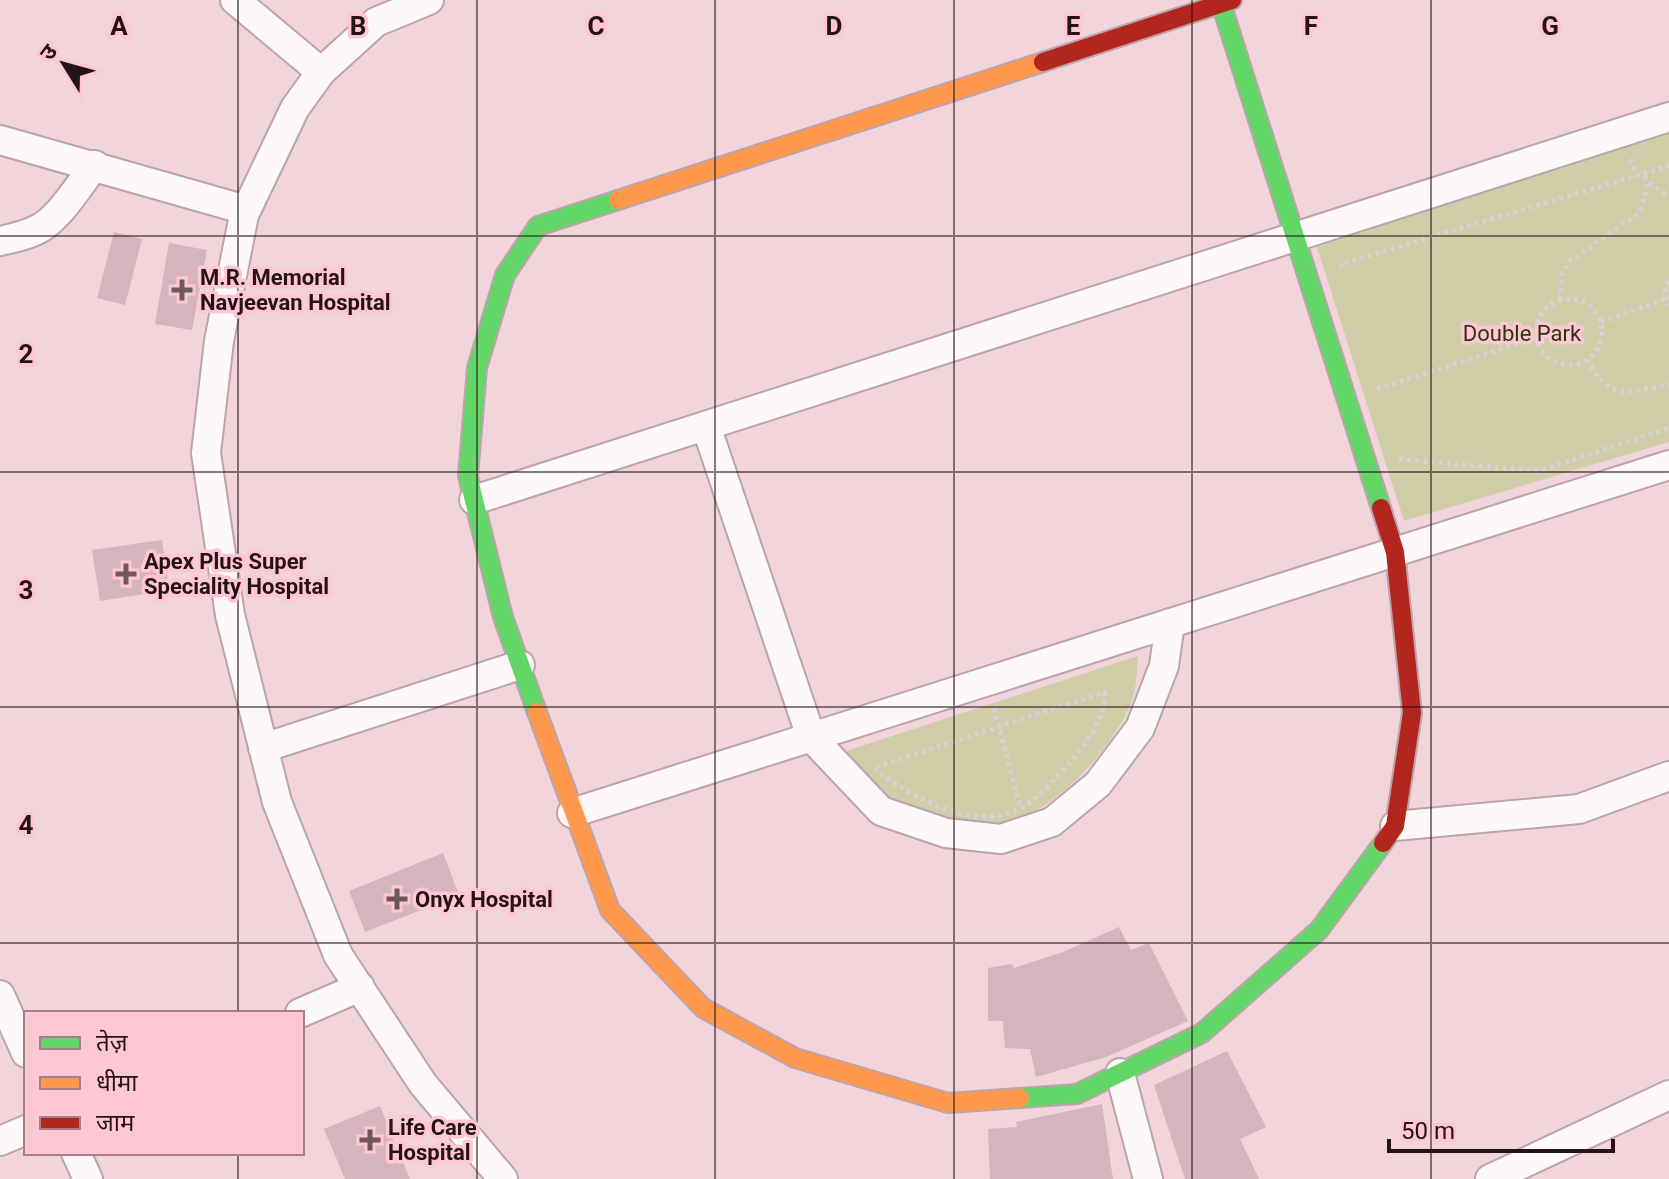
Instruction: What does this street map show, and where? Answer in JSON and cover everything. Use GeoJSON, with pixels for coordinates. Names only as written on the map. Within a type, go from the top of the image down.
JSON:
{"type":"FeatureCollection","features":[{"type":"Feature","properties":{"kind":"street"},"geometry":{"type":"LineString","coordinates":[[235,0],[321,72]]}},
{"type":"Feature","properties":{"kind":"street"},"geometry":{"type":"LineString","coordinates":[[429,0],[376,22],[321,72],[295,108],[246,210],[219,341],[206,453],[230,615],[277,802],[338,955],[423,1084],[503,1179]]}},
{"type":"Feature","properties":{"kind":"street"},"geometry":{"type":"LineString","coordinates":[[1225,1],[1395,552],[1412,713],[1395,826],[1319,930],[1202,1033],[1077,1094],[948,1103],[795,1058],[703,1008],[610,910],[572,813],[503,617],[468,476],[477,368],[505,275],[538,226],[1225,1]]}},
{"type":"Feature","properties":{"kind":"street"},"geometry":{"type":"LineString","coordinates":[[474,500],[1669,117]]}},
{"type":"Feature","properties":{"kind":"street"},"geometry":{"type":"LineString","coordinates":[[0,140],[246,210]]}},
{"type":"Feature","properties":{"kind":"street"},"geometry":{"type":"LineString","coordinates":[[0,241],[43,227],[95,165]]}},
{"type":"Feature","properties":{"kind":"street"},"geometry":{"type":"LineString","coordinates":[[706,426],[811,737],[881,811],[946,833],[1001,839],[1023,819],[1052,822],[1098,784],[1140,728],[1164,666],[1170,623]]}},
{"type":"Feature","properties":{"kind":"street"},"geometry":{"type":"LineString","coordinates":[[572,813],[1669,465]]}},
{"type":"Feature","properties":{"kind":"street"},"geometry":{"type":"LineString","coordinates":[[263,748],[520,665]]}},
{"type":"Feature","properties":{"kind":"street"},"geometry":{"type":"LineString","coordinates":[[1395,826],[1579,809],[1669,776]]}},
{"type":"Feature","properties":{"kind":"street"},"geometry":{"type":"LineString","coordinates":[[304,1011],[360,987]]}},
{"type":"Feature","properties":{"kind":"street"},"geometry":{"type":"LineString","coordinates":[[0,995],[24,1049]]}},
{"type":"Feature","properties":{"kind":"street"},"geometry":{"type":"LineString","coordinates":[[1120,1073],[1148,1179]]}},
{"type":"Feature","properties":{"kind":"street"},"geometry":{"type":"LineString","coordinates":[[1490,1179],[1669,1095]]}},
{"type":"Feature","properties":{"kind":"street"},"geometry":{"type":"LineString","coordinates":[[0,1141],[24,1131]]}},
{"type":"Feature","properties":{"kind":"street"},"geometry":{"type":"LineString","coordinates":[[77,1155],[88,1179]]}},
{"type":"Feature","properties":{"kind":"path"},"geometry":{"type":"LineString","coordinates":[[1344,278],[1341,264],[1669,166]]}},
{"type":"Feature","properties":{"kind":"path"},"geometry":{"type":"LineString","coordinates":[[1645,174],[1648,182],[1669,196]]}},
{"type":"Feature","properties":{"kind":"path"},"geometry":{"type":"LineString","coordinates":[[1561,300],[1562,273],[1570,261],[1639,213],[1648,182]]}},
{"type":"Feature","properties":{"kind":"path"},"geometry":{"type":"LineString","coordinates":[[1601,322],[1667,302],[1669,281]]}},
{"type":"Feature","properties":{"kind":"path"},"geometry":{"type":"LineString","coordinates":[[1561,300],[1579,300],[1589,305],[1601,322],[1600,343],[1587,359],[1578,364],[1557,362],[1540,348],[1536,338],[1540,315],[1547,307],[1561,300]]}},
{"type":"Feature","properties":{"kind":"path"},"geometry":{"type":"LineString","coordinates":[[1375,390],[1536,338]]}},
{"type":"Feature","properties":{"kind":"path"},"geometry":{"type":"LineString","coordinates":[[1587,359],[1606,388],[1625,391],[1669,385]]}},
{"type":"Feature","properties":{"kind":"path"},"geometry":{"type":"LineString","coordinates":[[1372,376],[1379,403]]}},
{"type":"Feature","properties":{"kind":"path"},"geometry":{"type":"LineString","coordinates":[[1394,459],[1539,471],[1669,428]]}},
{"type":"Feature","properties":{"kind":"path"},"geometry":{"type":"LineString","coordinates":[[986,682],[1023,819]]}},
{"type":"Feature","properties":{"kind":"path"},"geometry":{"type":"LineString","coordinates":[[1105,692],[1106,704],[1098,724],[1078,754],[1028,804],[1023,819],[955,813],[923,801],[873,768],[1105,692]]}},
{"type":"Feature","properties":{"kind":"green space","name":"Double Park"},"geometry":{"type":"Polygon","coordinates":[[[1669,131],[1669,442],[1404,521],[1317,247],[1669,131]]]}},
{"type":"Feature","properties":{"kind":"green space"},"geometry":{"type":"Polygon","coordinates":[[[1138,656],[1135,688],[1114,735],[1078,778],[1035,811],[1013,822],[980,826],[943,819],[896,802],[871,785],[846,751],[1138,656]]]}},
{"type":"Feature","properties":{"kind":"building"},"geometry":{"type":"Polygon","coordinates":[[[114,232],[142,239],[125,305],[97,298],[114,232]]]}},
{"type":"Feature","properties":{"kind":"building"},"geometry":{"type":"Polygon","coordinates":[[[169,243],[207,250],[192,330],[155,324],[169,243]]]}},
{"type":"Feature","properties":{"kind":"building"},"geometry":{"type":"Polygon","coordinates":[[[162,540],[169,590],[100,601],[92,550],[162,540]]]}},
{"type":"Feature","properties":{"kind":"building"},"geometry":{"type":"Polygon","coordinates":[[[443,853],[459,895],[365,932],[349,891],[443,853]]]}},
{"type":"Feature","properties":{"kind":"building"},"geometry":{"type":"Polygon","coordinates":[[[1119,927],[1131,950],[1149,943],[1188,1021],[1106,1057],[1036,1077],[1030,1049],[1005,1048],[1003,1021],[988,1021],[988,968],[1012,964],[1014,968],[1063,952],[1119,927]]]}},
{"type":"Feature","properties":{"kind":"building"},"geometry":{"type":"Polygon","coordinates":[[[1227,1051],[1266,1127],[1240,1139],[1259,1179],[1185,1179],[1154,1085],[1227,1051]]]}},
{"type":"Feature","properties":{"kind":"building"},"geometry":{"type":"Polygon","coordinates":[[[1102,1104],[1113,1179],[990,1179],[988,1129],[1017,1127],[1016,1122],[1102,1104]]]}},
{"type":"Feature","properties":{"kind":"building"},"geometry":{"type":"Polygon","coordinates":[[[380,1106],[410,1179],[345,1179],[324,1129],[380,1106]]]}},
{"type":"Feature","properties":{"kind":"traffic: fast"},"geometry":{"type":"LineString","coordinates":[[1220,0],[1381,508]]}},
{"type":"Feature","properties":{"kind":"traffic: fast"},"geometry":{"type":"LineString","coordinates":[[537,712],[503,617],[468,476],[477,368],[505,275],[538,226],[618,200]]}},
{"type":"Feature","properties":{"kind":"traffic: fast"},"geometry":{"type":"LineString","coordinates":[[1020,1098],[1077,1094],[1202,1033],[1319,930],[1383,843]]}},
{"type":"Feature","properties":{"kind":"traffic: slow"},"geometry":{"type":"LineString","coordinates":[[618,200],[1043,62]]}},
{"type":"Feature","properties":{"kind":"traffic: slow"},"geometry":{"type":"LineString","coordinates":[[537,712],[610,910],[703,1008],[795,1058],[948,1103],[1020,1098]]}},
{"type":"Feature","properties":{"kind":"traffic: jam"},"geometry":{"type":"LineString","coordinates":[[1043,62],[1232,0]]}},
{"type":"Feature","properties":{"kind":"traffic: jam"},"geometry":{"type":"LineString","coordinates":[[1381,508],[1395,552],[1412,713],[1395,826],[1383,843]]}},
{"type":"Feature","properties":{"kind":"place","name":"M.R. Memorial Navjeevan Hospital"},"geometry":{"type":"Point","coordinates":[182,290]}},
{"type":"Feature","properties":{"kind":"place","name":"Apex Plus Super Speciality Hospital"},"geometry":{"type":"Point","coordinates":[126,574]}},
{"type":"Feature","properties":{"kind":"place","name":"Onyx Hospital"},"geometry":{"type":"Point","coordinates":[397,899]}},
{"type":"Feature","properties":{"kind":"place","name":"Life Care Hospital"},"geometry":{"type":"Point","coordinates":[370,1140]}}]}
